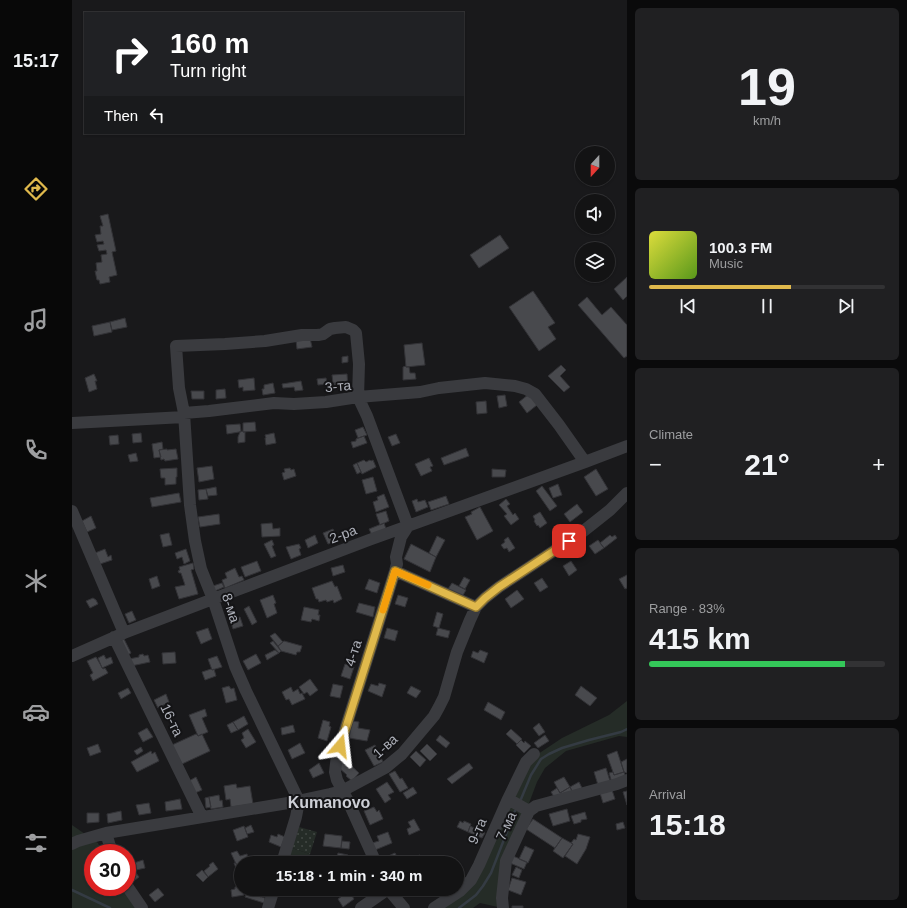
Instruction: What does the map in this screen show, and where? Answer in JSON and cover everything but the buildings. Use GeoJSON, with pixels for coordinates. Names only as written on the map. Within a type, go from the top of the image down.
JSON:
{"type":"FeatureCollection","features":[{"type":"Feature","properties":{"kind":"street","name":"8-ма"},"geometry":{"type":"LineString","coordinates":[[299,801],[240,678],[201,569],[190,505],[184,415],[179,388],[176,346],[265,341],[302,335],[318,335],[323,334],[330,329],[346,327],[356,333],[359,364],[358,397]]}},
{"type":"Feature","properties":{"kind":"street"},"geometry":{"type":"LineString","coordinates":[[358,397],[420,392],[439,388],[485,383],[516,386],[535,394],[585,462]]}},
{"type":"Feature","properties":{"kind":"street","name":"3-та"},"geometry":{"type":"LineString","coordinates":[[72,424],[184,415],[274,403],[294,404],[326,402],[358,397],[367,416],[408,526]]}},
{"type":"Feature","properties":{"kind":"street","name":"2-ра"},"geometry":{"type":"LineString","coordinates":[[72,656],[119,635],[213,599],[627,446]]}},
{"type":"Feature","properties":{"kind":"street","name":"1-ва"},"geometry":{"type":"LineString","coordinates":[[72,844],[106,833],[299,801],[342,791],[385,768],[402,754],[434,716],[444,697],[457,652],[476,607],[499,587],[581,533],[610,510],[627,493]]}},
{"type":"Feature","properties":{"kind":"street","name":"16-та"},"geometry":{"type":"LineString","coordinates":[[72,511],[119,635],[202,817]]}},
{"type":"Feature","properties":{"kind":"street","name":"4-та"},"geometry":{"type":"LineString","coordinates":[[373,856],[348,801],[336,780],[337,755],[395,571],[397,564],[396,557],[401,537],[408,526]]}},
{"type":"Feature","properties":{"kind":"street"},"geometry":{"type":"LineString","coordinates":[[395,571],[476,607]]}},
{"type":"Feature","properties":{"kind":"street","name":"9-та"},"geometry":{"type":"LineString","coordinates":[[434,908],[460,891],[471,880],[526,762],[534,754]]}},
{"type":"Feature","properties":{"kind":"street","name":"7-ма"},"geometry":{"type":"LineString","coordinates":[[503,908],[502,898],[506,861],[529,811],[536,806],[627,780]]}},
{"type":"Feature","properties":{"kind":"street"},"geometry":{"type":"LineString","coordinates":[[508,799],[529,811]]}},
{"type":"Feature","properties":{"kind":"street"},"geometry":{"type":"LineString","coordinates":[[284,856],[296,817],[299,801]]}},
{"type":"Feature","properties":{"kind":"street"},"geometry":{"type":"LineString","coordinates":[[106,833],[109,844]]}},
{"type":"Feature","properties":{"kind":"street"},"geometry":{"type":"LineString","coordinates":[[134,896],[142,908]]}},
{"type":"Feature","properties":{"kind":"street"},"geometry":{"type":"LineString","coordinates":[[268,908],[272,896]]}},
{"type":"Feature","properties":{"kind":"street"},"geometry":{"type":"LineString","coordinates":[[361,908],[378,896]]}},
{"type":"Feature","properties":{"kind":"street"},"geometry":{"type":"LineString","coordinates":[[394,896],[404,908]]}},
{"type":"Feature","properties":{"kind":"shaded area"},"geometry":{"type":"Polygon","coordinates":[[[627,701],[627,737],[619,736],[566,751],[545,768],[537,782],[528,806],[498,907],[480,903],[473,908],[440,908],[458,896],[464,896],[464,892],[467,890],[535,756],[562,738],[609,715],[627,701]]]}},
{"type":"Feature","properties":{"kind":"shaded area"},"geometry":{"type":"Polygon","coordinates":[[[72,825],[98,844],[84,844],[84,896],[130,896],[138,908],[72,908],[72,825]]]}},
{"type":"Feature","properties":{"kind":"shaded area"},"geometry":{"type":"Polygon","coordinates":[[[299,827],[317,832],[310,854],[292,848],[299,827]]]}},
{"type":"Feature","properties":{"kind":"shaded area"},"geometry":{"type":"Polygon","coordinates":[[[292,848],[310,854],[309,856],[289,856],[292,848]]]}},
{"type":"Feature","properties":{"kind":"waterway"},"geometry":{"type":"LineString","coordinates":[[521,799],[531,775],[541,759],[562,748],[627,729]]}},
{"type":"Feature","properties":{"kind":"waterway"},"geometry":{"type":"LineString","coordinates":[[459,908],[476,895],[491,873],[515,811]]}},
{"type":"Feature","properties":{"kind":"waterway"},"geometry":{"type":"LineString","coordinates":[[72,890],[110,908]]}},
{"type":"Feature","properties":{"kind":"slow traffic"},"geometry":{"type":"LineString","coordinates":[[383,610],[395,571],[428,585]]}},
{"type":"Feature","properties":{"kind":"district","name":"Kumanovo"},"geometry":{"type":"Point","coordinates":[329,802]}},
{"type":"Feature","properties":{"kind":"route"},"geometry":{"type":"LineString","coordinates":[[340,746],[395,571],[476,607],[499,587],[569,541]]}}]}
